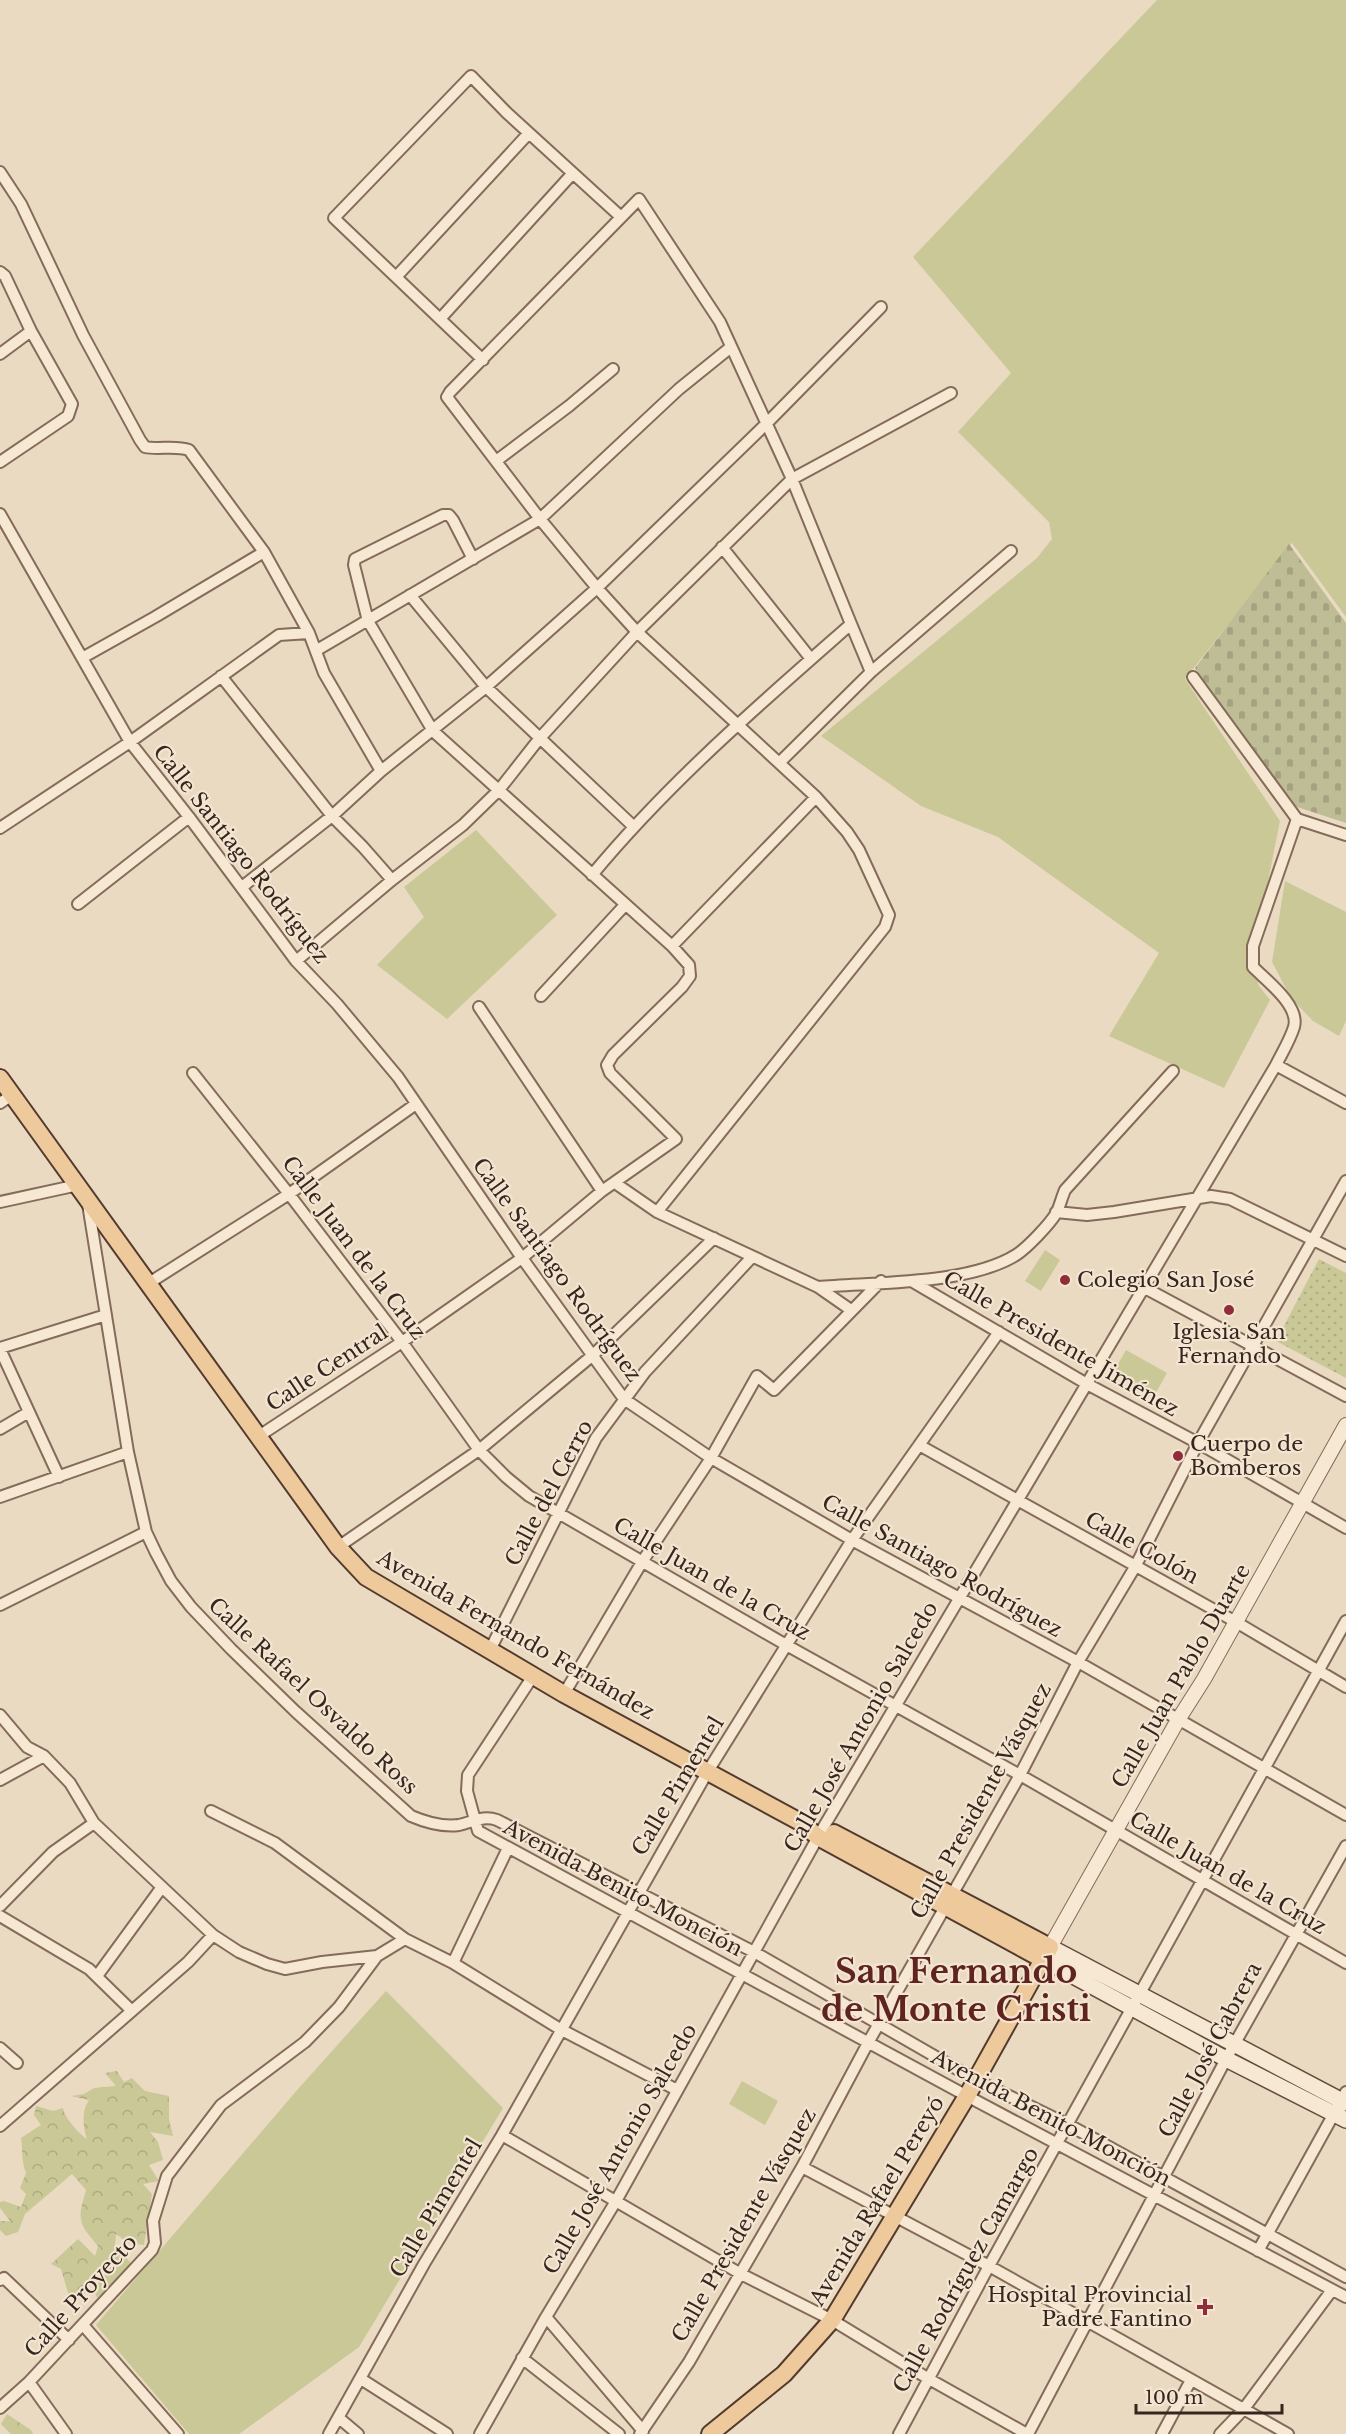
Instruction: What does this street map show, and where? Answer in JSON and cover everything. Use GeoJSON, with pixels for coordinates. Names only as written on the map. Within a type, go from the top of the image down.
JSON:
{"type":"FeatureCollection","features":[{"type":"Feature","properties":{"kind":"main road","name":"Avenida Fernando Fernández"},"geometry":{"type":"LineString","coordinates":[[0,1078],[6,1099],[82,1191],[338,1547],[366,1577],[564,1694],[1135,2001],[1226,2059],[1343,2106]]}},
{"type":"Feature","properties":{"kind":"main road","name":"Avenida Rafael Pereyó"},"geometry":{"type":"LineString","coordinates":[[710,2434],[784,2374],[832,2320],[967,2096],[1046,1953]]}},
{"type":"Feature","properties":{"kind":"main road","name":"Avenida Fernando Fernández"},"geometry":{"type":"LineString","coordinates":[[1135,2001],[1234,2043],[1343,2106]]}},
{"type":"Feature","properties":{"kind":"street"},"geometry":{"type":"LineString","coordinates":[[483,360],[334,218],[471,76],[529,133],[621,217]]}},
{"type":"Feature","properties":{"kind":"street"},"geometry":{"type":"LineString","coordinates":[[396,276],[529,133]]}},
{"type":"Feature","properties":{"kind":"street"},"geometry":{"type":"LineString","coordinates":[[0,172],[21,204],[83,335],[140,440],[145,447],[189,450],[264,552],[309,633],[324,673],[381,771]]}},
{"type":"Feature","properties":{"kind":"street"},"geometry":{"type":"LineString","coordinates":[[440,319],[573,173]]}},
{"type":"Feature","properties":{"kind":"street"},"geometry":{"type":"LineString","coordinates":[[657,1212],[885,927],[889,915],[859,850],[847,832],[816,797],[780,762],[637,632],[540,519],[447,397],[639,199],[720,321],[792,479],[871,672]]}},
{"type":"Feature","properties":{"kind":"street"},"geometry":{"type":"LineString","coordinates":[[0,272],[5,276],[31,331],[72,404],[72,411],[68,416],[0,462]]}},
{"type":"Feature","properties":{"kind":"street"},"geometry":{"type":"LineString","coordinates":[[242,887],[332,816],[381,771],[486,687],[597,588],[766,424],[881,307]]}},
{"type":"Feature","properties":{"kind":"street"},"geometry":{"type":"LineString","coordinates":[[0,354],[31,331]]}},
{"type":"Feature","properties":{"kind":"street"},"geometry":{"type":"LineString","coordinates":[[317,650],[540,519],[679,389],[731,347]]}},
{"type":"Feature","properties":{"kind":"street"},"geometry":{"type":"LineString","coordinates":[[496,461],[569,406],[613,369]]}},
{"type":"Feature","properties":{"kind":"street"},"geometry":{"type":"LineString","coordinates":[[296,961],[392,880],[463,825],[500,790],[539,739],[637,632],[792,479],[951,393]]}},
{"type":"Feature","properties":{"kind":"street","name":"Calle Santiago Rodríguez"},"geometry":{"type":"LineString","coordinates":[[0,513],[130,742],[296,961],[368,1038],[624,1399],[711,1458],[852,1540],[1078,1662],[1346,1815]]}},
{"type":"Feature","properties":{"kind":"street"},"geometry":{"type":"LineString","coordinates":[[473,559],[449,515],[443,515],[355,559],[354,565],[368,621],[433,731],[672,946],[816,797]]}},
{"type":"Feature","properties":{"kind":"street"},"geometry":{"type":"LineString","coordinates":[[722,547],[811,659]]}},
{"type":"Feature","properties":{"kind":"street"},"geometry":{"type":"LineString","coordinates":[[780,762],[871,672],[1011,551]]}},
{"type":"Feature","properties":{"kind":"street"},"geometry":{"type":"LineString","coordinates":[[82,658],[264,552]]}},
{"type":"Feature","properties":{"kind":"street"},"geometry":{"type":"LineString","coordinates":[[411,595],[486,687],[633,826]]}},
{"type":"Feature","properties":{"kind":"street"},"geometry":{"type":"LineString","coordinates":[[592,875],[633,826],[736,724],[851,624]]}},
{"type":"Feature","properties":{"kind":"street"},"geometry":{"type":"LineString","coordinates":[[0,828],[130,742],[279,635],[309,633]]}},
{"type":"Feature","properties":{"kind":"street"},"geometry":{"type":"LineString","coordinates":[[220,676],[332,816],[392,880]]}},
{"type":"Feature","properties":{"kind":"street"},"geometry":{"type":"LineString","coordinates":[[1193,677],[1297,819],[1346,835]]}},
{"type":"Feature","properties":{"kind":"street"},"geometry":{"type":"LineString","coordinates":[[78,904],[189,817]]}},
{"type":"Feature","properties":{"kind":"street","name":"Calle José Antonio Salcedo"},"geometry":{"type":"LineString","coordinates":[[480,2434],[546,2317],[616,2202],[821,1833],[1276,1065],[1295,1025],[1294,1014],[1284,998],[1253,968],[1253,946],[1297,819]]}},
{"type":"Feature","properties":{"kind":"street"},"geometry":{"type":"LineString","coordinates":[[541,996],[625,905]]}},
{"type":"Feature","properties":{"kind":"street","name":"Calle Central"},"geometry":{"type":"LineString","coordinates":[[259,1436],[402,1342],[522,1258],[602,1191],[676,1139],[610,1073],[606,1065],[690,976],[689,965],[672,946]]}},
{"type":"Feature","properties":{"kind":"street"},"geometry":{"type":"LineString","coordinates":[[479,1007],[602,1191]]}},
{"type":"Feature","properties":{"kind":"street"},"geometry":{"type":"LineString","coordinates":[[1276,1065],[1346,1103]]}},
{"type":"Feature","properties":{"kind":"street"},"geometry":{"type":"LineString","coordinates":[[818,1287],[881,1281],[913,1282],[973,1271],[1017,1255],[1056,1212],[1065,1190],[1173,1071]]}},
{"type":"Feature","properties":{"kind":"street","name":"Calle Juan de la Cruz"},"geometry":{"type":"LineString","coordinates":[[193,1074],[289,1194],[402,1342],[479,1450],[514,1484],[559,1514],[642,1562],[1020,1775],[1295,1936],[1346,1963]]}},
{"type":"Feature","properties":{"kind":"street"},"geometry":{"type":"LineString","coordinates":[[149,1283],[289,1194],[416,1104]]}},
{"type":"Feature","properties":{"kind":"street","name":"Calle Presidente Vásquez"},"geometry":{"type":"LineString","coordinates":[[641,2432],[689,2362],[802,2167],[870,2041],[1020,1775],[1078,1662],[1135,1567],[1198,1443],[1346,1181]]}},
{"type":"Feature","properties":{"kind":"street"},"geometry":{"type":"LineString","coordinates":[[615,1183],[657,1212],[818,1287],[851,1310]]}},
{"type":"Feature","properties":{"kind":"street"},"geometry":{"type":"LineString","coordinates":[[0,1202],[82,1191]]}},
{"type":"Feature","properties":{"kind":"street","name":"Calle Rafael Osvaldo Ross"},"geometry":{"type":"LineString","coordinates":[[82,1191],[106,1315],[128,1452],[146,1532],[171,1581],[191,1607],[231,1649],[296,1712],[411,1816],[427,1822],[456,1825],[474,1822]]}},
{"type":"Feature","properties":{"kind":"street"},"geometry":{"type":"LineString","coordinates":[[1056,1212],[1088,1215],[1198,1200],[1211,1196],[1230,1199],[1346,1256]]}},
{"type":"Feature","properties":{"kind":"street"},"geometry":{"type":"LineString","coordinates":[[338,1547],[479,1450],[593,1354],[714,1238]]}},
{"type":"Feature","properties":{"kind":"street","name":"Calle del Cerro"},"geometry":{"type":"LineString","coordinates":[[490,1650],[596,1438],[645,1372],[752,1257]]}},
{"type":"Feature","properties":{"kind":"street"},"geometry":{"type":"LineString","coordinates":[[564,1694],[642,1562],[711,1458],[757,1376],[774,1389],[881,1281]]}},
{"type":"Feature","properties":{"kind":"street","name":"Calle Presidente Jiménez"},"geometry":{"type":"LineString","coordinates":[[913,1282],[1087,1384],[1198,1443],[1346,1528]]}},
{"type":"Feature","properties":{"kind":"street"},"geometry":{"type":"LineString","coordinates":[[855,1284],[860,1301]]}},
{"type":"Feature","properties":{"kind":"street"},"geometry":{"type":"LineString","coordinates":[[1145,1288],[1346,1396]]}},
{"type":"Feature","properties":{"kind":"street"},"geometry":{"type":"LineString","coordinates":[[58,1477],[0,1348],[106,1315]]}},
{"type":"Feature","properties":{"kind":"street","name":"Calle Pimentel"},"geometry":{"type":"LineString","coordinates":[[329,2434],[424,2264],[502,2135],[708,1771],[852,1540],[999,1332]]}},
{"type":"Feature","properties":{"kind":"street"},"geometry":{"type":"LineString","coordinates":[[0,1429],[29,1413]]}},
{"type":"Feature","properties":{"kind":"street","name":"Calle Juan Pablo Duarte"},"geometry":{"type":"LineString","coordinates":[[1046,1953],[1346,1425]]}},
{"type":"Feature","properties":{"kind":"street","name":"Calle Colón"},"geometry":{"type":"LineString","coordinates":[[919,1445],[1236,1622],[1346,1687]]}},
{"type":"Feature","properties":{"kind":"street"},"geometry":{"type":"LineString","coordinates":[[0,1497],[128,1452]]}},
{"type":"Feature","properties":{"kind":"street"},"geometry":{"type":"LineString","coordinates":[[0,1605],[146,1532]]}},
{"type":"Feature","properties":{"kind":"street","name":"Calle Rodríguez Camargo"},"geometry":{"type":"LineString","coordinates":[[899,2434],[1263,1767],[1346,1621]]}},
{"type":"Feature","properties":{"kind":"street"},"geometry":{"type":"LineString","coordinates":[[474,1822],[467,1791],[468,1775],[533,1676]]}},
{"type":"Feature","properties":{"kind":"street"},"geometry":{"type":"LineString","coordinates":[[0,1715],[11,1731],[27,1747],[44,1756],[70,1783],[94,1822],[213,1935],[239,1952],[285,1969],[377,1956]]}},
{"type":"Feature","properties":{"kind":"street"},"geometry":{"type":"LineString","coordinates":[[0,1780],[44,1756]]}},
{"type":"Feature","properties":{"kind":"street"},"geometry":{"type":"LineString","coordinates":[[211,1811],[275,1843],[405,1939],[453,1963],[560,2029],[677,2090]]}},
{"type":"Feature","properties":{"kind":"street","name":"Avenida Benito Monción"},"geometry":{"type":"LineString","coordinates":[[1346,2277],[1067,2124],[976,2080],[753,1952],[497,1820],[485,1817],[474,1822],[478,1831],[508,1848],[870,2041],[967,2096],[1346,2297]]}},
{"type":"Feature","properties":{"kind":"street"},"geometry":{"type":"LineString","coordinates":[[0,1906],[53,1852],[94,1822]]}},
{"type":"Feature","properties":{"kind":"street","name":"Calle José Cabrera"},"geometry":{"type":"LineString","coordinates":[[1028,2434],[1234,2043],[1346,1846]]}},
{"type":"Feature","properties":{"kind":"street"},"geometry":{"type":"LineString","coordinates":[[453,1963],[508,1848]]}},
{"type":"Feature","properties":{"kind":"street"},"geometry":{"type":"LineString","coordinates":[[97,1976],[162,1887]]}},
{"type":"Feature","properties":{"kind":"street"},"geometry":{"type":"LineString","coordinates":[[0,1916],[89,1969],[132,2011]]}},
{"type":"Feature","properties":{"kind":"street"},"geometry":{"type":"LineString","coordinates":[[0,2126],[188,1962],[213,1935]]}},
{"type":"Feature","properties":{"kind":"street","name":"Calle Proyecto"},"geometry":{"type":"LineString","coordinates":[[0,2408],[29,2382],[152,2250],[155,2243],[153,2221],[167,2176],[221,2105],[305,2042],[339,2007],[377,1956],[405,1939]]}},
{"type":"Feature","properties":{"kind":"street"},"geometry":{"type":"LineString","coordinates":[[0,2048],[17,2063]]}},
{"type":"Feature","properties":{"kind":"street"},"geometry":{"type":"LineString","coordinates":[[1258,2251],[1343,2106]]}},
{"type":"Feature","properties":{"kind":"street"},"geometry":{"type":"LineString","coordinates":[[502,2135],[741,2274],[832,2320],[928,2379],[1028,2434]]}},
{"type":"Feature","properties":{"kind":"street"},"geometry":{"type":"LineString","coordinates":[[802,2167],[989,2266],[1288,2434]]}},
{"type":"Feature","properties":{"kind":"street"},"geometry":{"type":"LineString","coordinates":[[0,2280],[4,2278],[69,2340]]}},
{"type":"Feature","properties":{"kind":"street"},"geometry":{"type":"LineString","coordinates":[[1220,2434],[1243,2410],[1332,2290]]}},
{"type":"Feature","properties":{"kind":"street"},"geometry":{"type":"LineString","coordinates":[[546,2317],[641,2432]]}},
{"type":"Feature","properties":{"kind":"street"},"geometry":{"type":"LineString","coordinates":[[83,2325],[178,2434]]}},
{"type":"Feature","properties":{"kind":"street"},"geometry":{"type":"LineString","coordinates":[[522,2358],[619,2434]]}},
{"type":"Feature","properties":{"kind":"street"},"geometry":{"type":"LineString","coordinates":[[361,2379],[447,2434]]}},
{"type":"Feature","properties":{"kind":"street"},"geometry":{"type":"LineString","coordinates":[[1162,2434],[1191,2380]]}},
{"type":"Feature","properties":{"kind":"street"},"geometry":{"type":"LineString","coordinates":[[29,2382],[66,2434]]}},
{"type":"Feature","properties":{"kind":"street"},"geometry":{"type":"LineString","coordinates":[[339,2418],[358,2434]]}},
{"type":"Feature","properties":{"kind":"green space"},"geometry":{"type":"Polygon","coordinates":[[[1157,0],[1346,0],[1346,617],[1292,543],[1185,679],[1280,821],[1252,962],[1259,986],[1270,1000],[1224,1088],[1109,1036],[1159,953],[998,837],[921,806],[821,736],[1037,558],[1052,539],[1049,522],[958,432],[1011,373],[913,257],[1157,0]]]}},
{"type":"Feature","properties":{"kind":"green space"},"geometry":{"type":"Polygon","coordinates":[[[1289,544],[1346,623],[1346,823],[1294,806],[1195,668],[1289,544]]]}},
{"type":"Feature","properties":{"kind":"green space"},"geometry":{"type":"Polygon","coordinates":[[[476,830],[557,915],[447,1019],[377,965],[424,917],[404,887],[476,830]]]}},
{"type":"Feature","properties":{"kind":"green space"},"geometry":{"type":"Polygon","coordinates":[[[1285,881],[1346,912],[1346,1021],[1339,1036],[1313,1021],[1291,998],[1272,962],[1285,881]]]}},
{"type":"Feature","properties":{"kind":"green space"},"geometry":{"type":"Polygon","coordinates":[[[1045,1250],[1060,1260],[1041,1291],[1025,1281],[1045,1250]]]}},
{"type":"Feature","properties":{"kind":"green space"},"geometry":{"type":"Polygon","coordinates":[[[1319,1259],[1346,1273],[1346,1378],[1276,1341],[1319,1259]]]}},
{"type":"Feature","properties":{"kind":"green space"},"geometry":{"type":"Polygon","coordinates":[[[1126,1350],[1167,1373],[1154,1396],[1113,1373],[1126,1350]]]}},
{"type":"Feature","properties":{"kind":"green space"},"geometry":{"type":"Polygon","coordinates":[[[386,1991],[503,2108],[359,2347],[239,2434],[189,2434],[96,2325],[298,2089],[386,1991]]]}},
{"type":"Feature","properties":{"kind":"green space"},"geometry":{"type":"Polygon","coordinates":[[[117,2071],[124,2082],[132,2078],[145,2091],[169,2096],[169,2119],[173,2136],[150,2132],[158,2142],[163,2160],[149,2165],[159,2181],[143,2184],[152,2194],[144,2245],[128,2243],[116,2234],[115,2246],[133,2265],[97,2298],[92,2284],[86,2286],[85,2295],[75,2300],[69,2296],[61,2269],[51,2264],[78,2239],[95,2256],[98,2246],[86,2232],[81,2221],[81,2208],[86,2190],[72,2174],[25,2214],[18,2232],[6,2236],[0,2230],[0,2221],[10,2221],[0,2208],[0,2202],[4,2201],[21,2207],[26,2194],[20,2188],[26,2173],[21,2138],[41,2125],[34,2115],[36,2106],[53,2111],[63,2108],[72,2125],[87,2139],[84,2120],[86,2104],[89,2100],[71,2096],[84,2094],[94,2088],[116,2086],[105,2073],[117,2071]]]}},
{"type":"Feature","properties":{"kind":"green space"},"geometry":{"type":"Polygon","coordinates":[[[742,2081],[778,2101],[765,2125],[729,2104],[742,2081]]]}},
{"type":"Feature","properties":{"kind":"green space"},"geometry":{"type":"Polygon","coordinates":[[[7,2414],[31,2430],[33,2434],[11,2434],[1,2424],[7,2414]]]}},
{"type":"Feature","properties":{"kind":"place","name":"Colegio San José"},"geometry":{"type":"Point","coordinates":[1065,1280]}},
{"type":"Feature","properties":{"kind":"place","name":"Iglesia San Fernando"},"geometry":{"type":"Point","coordinates":[1229,1310]}},
{"type":"Feature","properties":{"kind":"place","name":"Cuerpo de Bomberos"},"geometry":{"type":"Point","coordinates":[1178,1456]}},
{"type":"Feature","properties":{"kind":"place","name":"Hospital Provincial Padre Fantino"},"geometry":{"type":"Point","coordinates":[1205,2307]}},
{"type":"Feature","properties":{"kind":"district","name":"San Fernando de Monte Cristi"},"geometry":{"type":"Point","coordinates":[956,1990]}}]}
